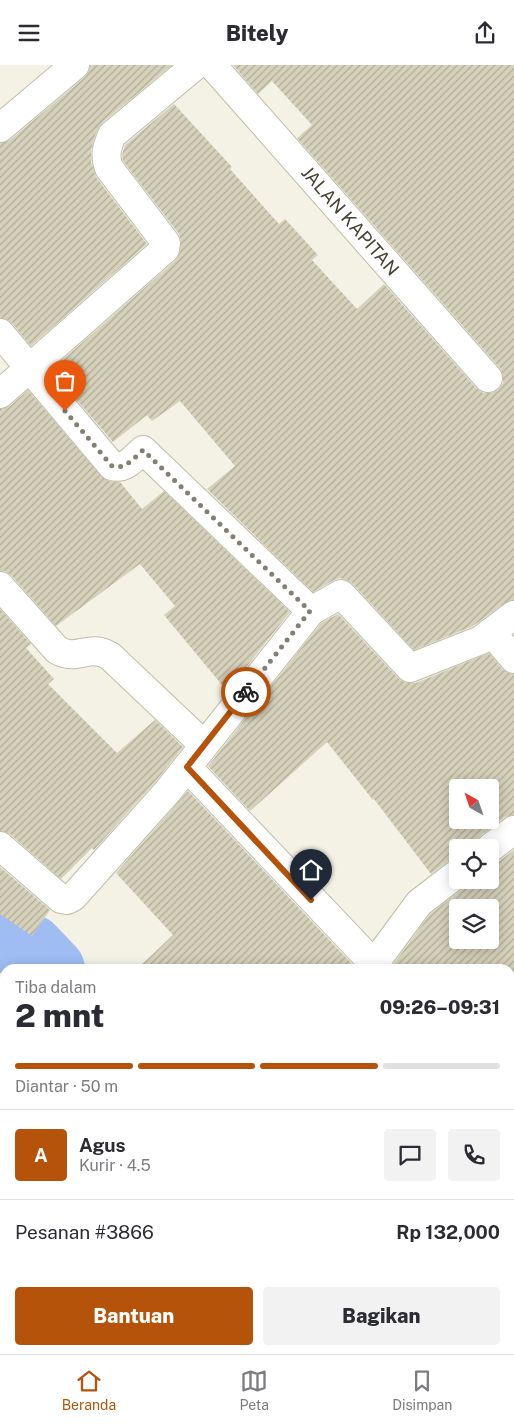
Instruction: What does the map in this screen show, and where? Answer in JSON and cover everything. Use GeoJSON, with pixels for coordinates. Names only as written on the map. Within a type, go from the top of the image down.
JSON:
{"type":"FeatureCollection","features":[{"type":"Feature","properties":{"kind":"street"},"geometry":{"type":"LineString","coordinates":[[0,128],[75,65]]}},
{"type":"Feature","properties":{"kind":"street"},"geometry":{"type":"LineString","coordinates":[[0,394],[165,249],[166,243],[109,168],[106,159],[106,149],[112,135],[196,65]]}},
{"type":"Feature","properties":{"kind":"street","name":"JALAN KAPITAN"},"geometry":{"type":"LineString","coordinates":[[212,65],[488,378]]}},
{"type":"Feature","properties":{"kind":"street"},"geometry":{"type":"LineString","coordinates":[[0,333],[112,466],[123,466],[143,450],[310,611]]}},
{"type":"Feature","properties":{"kind":"street"},"geometry":{"type":"LineString","coordinates":[[0,586],[57,650],[65,655],[101,651],[110,657],[204,745]]}},
{"type":"Feature","properties":{"kind":"street"},"geometry":{"type":"LineString","coordinates":[[0,846],[61,899],[67,900],[73,897],[168,791],[310,611],[341,595],[410,668],[481,640],[514,615]]}},
{"type":"Feature","properties":{"kind":"street"},"geometry":{"type":"LineString","coordinates":[[491,632],[514,659]]}},
{"type":"Feature","properties":{"kind":"street"},"geometry":{"type":"LineString","coordinates":[[187,767],[369,964]]}},
{"type":"Feature","properties":{"kind":"street"},"geometry":{"type":"LineString","coordinates":[[499,841],[514,830]]}},
{"type":"Feature","properties":{"kind":"street"},"geometry":{"type":"LineString","coordinates":[[373,964],[419,903],[449,880]]}},
{"type":"Feature","properties":{"kind":"building"},"geometry":{"type":"Polygon","coordinates":[[[90,65],[172,65],[102,123],[96,133],[91,150],[91,162],[96,177],[147,244],[31,346],[12,323],[0,318],[0,143],[10,140],[85,77],[90,65]]]}},
{"type":"Feature","properties":{"kind":"building"},"geometry":{"type":"Polygon","coordinates":[[[233,65],[514,65],[514,600],[505,603],[473,626],[414,650],[352,583],[347,580],[340,578],[334,580],[313,592],[207,489],[235,466],[180,401],[152,421],[147,415],[113,442],[51,370],[175,261],[180,252],[181,240],[179,234],[123,161],[122,155],[125,145],[174,104],[232,167],[230,169],[279,224],[285,219],[318,255],[312,260],[357,309],[384,284],[476,388],[483,393],[491,393],[498,390],[503,383],[503,375],[500,368],[297,138],[312,125],[272,81],[258,94],[233,65]]]}},
{"type":"Feature","properties":{"kind":"building"},"geometry":{"type":"Polygon","coordinates":[[[28,390],[101,476],[109,481],[120,482],[142,509],[164,491],[290,612],[227,691],[164,615],[175,606],[140,564],[56,626],[12,576],[5,571],[0,571],[0,409],[10,406],[28,390]]]}},
{"type":"Feature","properties":{"kind":"building"},"geometry":{"type":"Polygon","coordinates":[[[0,609],[31,644],[26,648],[54,679],[48,684],[117,753],[155,720],[183,747],[156,781],[94,850],[92,848],[61,879],[10,834],[0,831],[0,609]]]}},
{"type":"Feature","properties":{"kind":"building"},"geometry":{"type":"Polygon","coordinates":[[[338,614],[399,679],[406,683],[416,683],[489,653],[502,669],[514,674],[514,815],[505,817],[499,822],[499,779],[449,779],[449,829],[489,829],[478,839],[449,839],[449,861],[431,874],[374,799],[327,742],[250,811],[208,766],[321,623],[338,614]]]}},
{"type":"Feature","properties":{"kind":"building"},"geometry":{"type":"Polygon","coordinates":[[[188,791],[352,964],[142,964],[173,935],[116,873],[188,791]]]}},
{"type":"Feature","properties":{"kind":"building"},"geometry":{"type":"Polygon","coordinates":[[[514,850],[514,964],[394,964],[430,914],[449,900],[449,949],[499,949],[499,899],[450,899],[463,889],[499,889],[499,861],[514,850]]]}},
{"type":"Feature","properties":{"kind":"building"},"geometry":{"type":"Polygon","coordinates":[[[0,867],[50,910],[32,936],[0,914],[0,867]]]}},
{"type":"Feature","properties":{"kind":"waterway"},"geometry":{"type":"LineString","coordinates":[[0,940],[32,947],[48,964]]}},
{"type":"Feature","properties":{"kind":"way so far"},"geometry":{"type":"LineString","coordinates":[[65,411],[112,466],[123,466],[143,450],[310,611],[246,692]]}},
{"type":"Feature","properties":{"kind":"route"},"geometry":{"type":"LineString","coordinates":[[246,692],[187,767],[311,900]]}}]}
